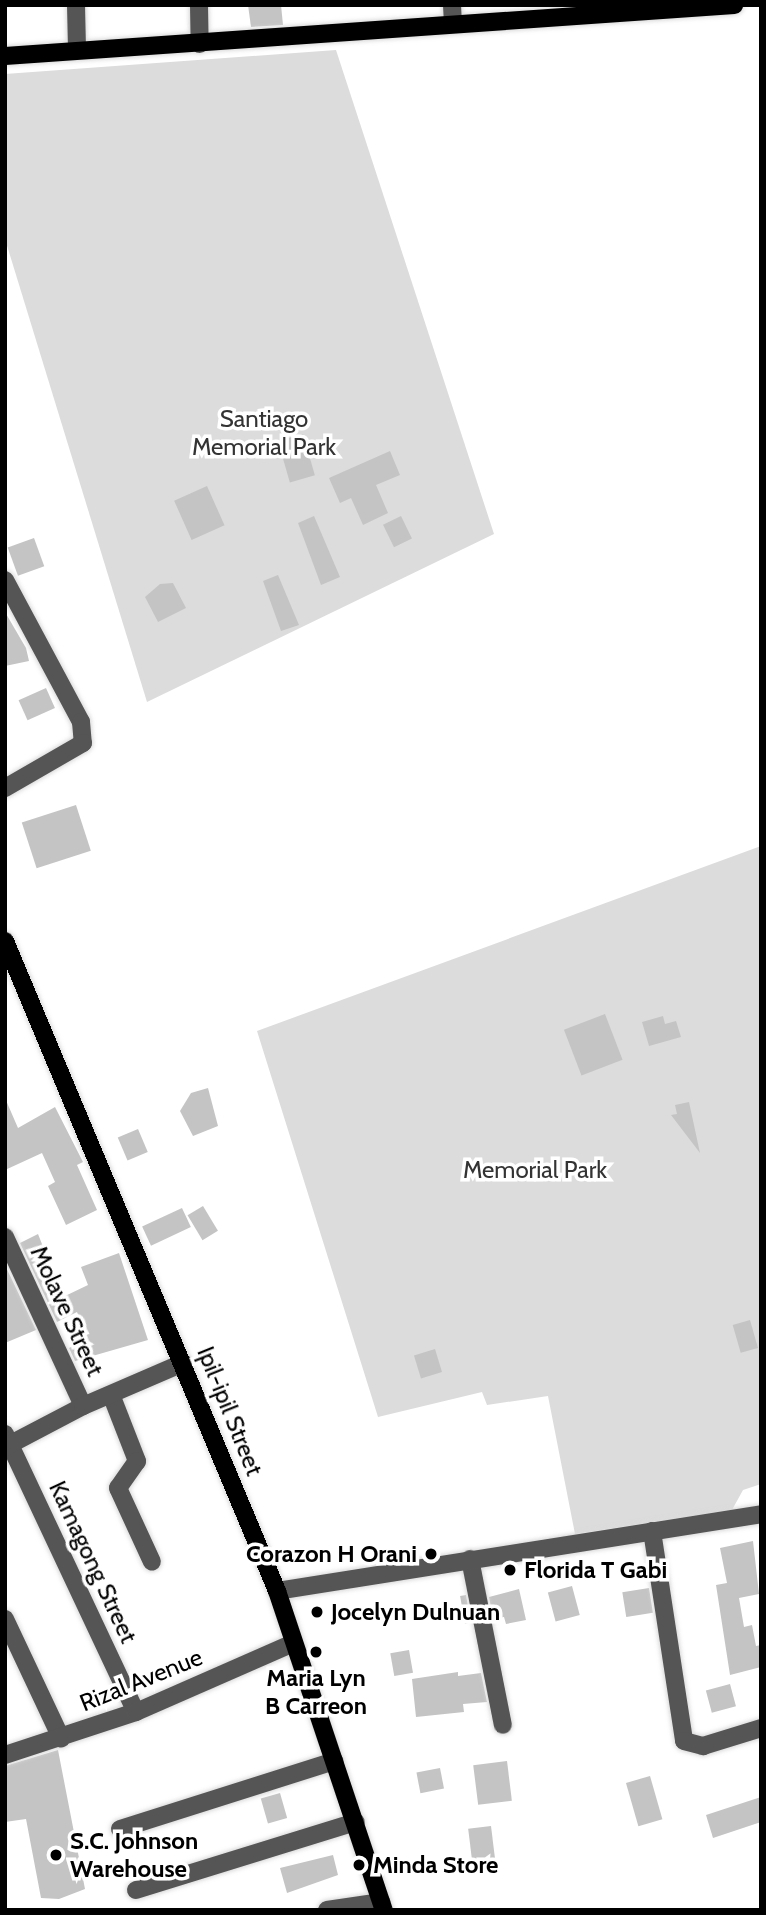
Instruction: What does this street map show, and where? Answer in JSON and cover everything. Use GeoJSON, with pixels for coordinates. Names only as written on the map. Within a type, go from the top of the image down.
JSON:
{"type":"FeatureCollection","features":[{"type":"Feature","properties":{"kind":"main road"},"geometry":{"type":"LineString","coordinates":[[5,56],[200,44],[452,13],[734,5]]}},
{"type":"Feature","properties":{"kind":"main road","name":"Ipil-ipil Street"},"geometry":{"type":"LineString","coordinates":[[5,941],[277,1591],[382,1906]]}},
{"type":"Feature","properties":{"kind":"street"},"geometry":{"type":"LineString","coordinates":[[76,5],[77,50]]}},
{"type":"Feature","properties":{"kind":"street"},"geometry":{"type":"LineString","coordinates":[[199,5],[200,44]]}},
{"type":"Feature","properties":{"kind":"street"},"geometry":{"type":"LineString","coordinates":[[5,580],[81,722],[83,743],[5,788]]}},
{"type":"Feature","properties":{"kind":"street","name":"Molave Street"},"geometry":{"type":"LineString","coordinates":[[5,1237],[83,1406]]}},
{"type":"Feature","properties":{"kind":"street"},"geometry":{"type":"LineString","coordinates":[[7,1442],[183,1363]]}},
{"type":"Feature","properties":{"kind":"street","name":"Molave Street"},"geometry":{"type":"LineString","coordinates":[[112,1397],[137,1461],[118,1488],[152,1562]]}},
{"type":"Feature","properties":{"kind":"street","name":"Kamagong Street"},"geometry":{"type":"LineString","coordinates":[[7,1442],[136,1712]]}},
{"type":"Feature","properties":{"kind":"street"},"geometry":{"type":"LineString","coordinates":[[277,1591],[761,1514]]}},
{"type":"Feature","properties":{"kind":"street"},"geometry":{"type":"LineString","coordinates":[[652,1531],[684,1741],[703,1746],[761,1728]]}},
{"type":"Feature","properties":{"kind":"street"},"geometry":{"type":"LineString","coordinates":[[470,1559],[503,1725]]}},
{"type":"Feature","properties":{"kind":"street"},"geometry":{"type":"LineString","coordinates":[[5,1619],[61,1738]]}},
{"type":"Feature","properties":{"kind":"street","name":"Rizal Avenue"},"geometry":{"type":"LineString","coordinates":[[5,1755],[136,1712],[293,1643]]}},
{"type":"Feature","properties":{"kind":"street"},"geometry":{"type":"LineString","coordinates":[[120,1829],[335,1761]]}},
{"type":"Feature","properties":{"kind":"street"},"geometry":{"type":"LineString","coordinates":[[136,1890],[356,1822]]}},
{"type":"Feature","properties":{"kind":"street"},"geometry":{"type":"LineString","coordinates":[[327,1910],[382,1906]]}},
{"type":"Feature","properties":{"kind":"green space","name":"Santiago Memorial Park"},"geometry":{"type":"Polygon","coordinates":[[[336,50],[494,534],[147,702],[5,239],[5,74],[336,50]]]}},
{"type":"Feature","properties":{"kind":"green space","name":"Memorial Park"},"geometry":{"type":"Polygon","coordinates":[[[761,846],[761,1484],[743,1490],[732,1510],[575,1534],[548,1396],[487,1405],[482,1392],[378,1417],[257,1031],[761,846]]]}},
{"type":"Feature","properties":{"kind":"building"},"geometry":{"type":"Polygon","coordinates":[[[248,5],[281,5],[283,25],[251,27],[248,5]]]}},
{"type":"Feature","properties":{"kind":"building"},"geometry":{"type":"Polygon","coordinates":[[[303,434],[315,475],[290,483],[278,441],[303,434]]]}},
{"type":"Feature","properties":{"kind":"building"},"geometry":{"type":"Polygon","coordinates":[[[390,451],[400,475],[376,485],[388,513],[363,525],[351,498],[340,503],[329,478],[390,451]]]}},
{"type":"Feature","properties":{"kind":"building"},"geometry":{"type":"Polygon","coordinates":[[[207,486],[224,525],[192,540],[174,501],[207,486]]]}},
{"type":"Feature","properties":{"kind":"building"},"geometry":{"type":"Polygon","coordinates":[[[314,516],[340,577],[321,585],[298,523],[314,516]]]}},
{"type":"Feature","properties":{"kind":"building"},"geometry":{"type":"Polygon","coordinates":[[[401,516],[412,538],[394,547],[383,525],[401,516]]]}},
{"type":"Feature","properties":{"kind":"building"},"geometry":{"type":"Polygon","coordinates":[[[34,538],[44,566],[18,576],[8,548],[34,538]]]}},
{"type":"Feature","properties":{"kind":"building"},"geometry":{"type":"Polygon","coordinates":[[[278,575],[299,625],[281,631],[263,581],[278,575]]]}},
{"type":"Feature","properties":{"kind":"building"},"geometry":{"type":"Polygon","coordinates":[[[173,583],[186,608],[158,622],[145,597],[160,584],[173,583]]]}},
{"type":"Feature","properties":{"kind":"building"},"geometry":{"type":"Polygon","coordinates":[[[5,612],[26,648],[29,661],[5,666],[5,612]]]}},
{"type":"Feature","properties":{"kind":"building"},"geometry":{"type":"Polygon","coordinates":[[[46,688],[55,708],[28,720],[19,700],[46,688]]]}},
{"type":"Feature","properties":{"kind":"building"},"geometry":{"type":"Polygon","coordinates":[[[76,805],[91,851],[37,868],[22,823],[76,805]]]}},
{"type":"Feature","properties":{"kind":"building"},"geometry":{"type":"Polygon","coordinates":[[[605,1014],[623,1060],[581,1076],[564,1030],[605,1014]]]}},
{"type":"Feature","properties":{"kind":"building"},"geometry":{"type":"Polygon","coordinates":[[[663,1016],[665,1024],[676,1021],[681,1037],[649,1046],[642,1022],[663,1016]]]}},
{"type":"Feature","properties":{"kind":"building"},"geometry":{"type":"Polygon","coordinates":[[[208,1088],[218,1126],[193,1136],[180,1111],[191,1093],[208,1088]]]}},
{"type":"Feature","properties":{"kind":"building"},"geometry":{"type":"Polygon","coordinates":[[[5,1098],[18,1128],[55,1107],[83,1162],[77,1165],[97,1210],[66,1225],[48,1186],[55,1182],[42,1153],[5,1170],[5,1098]]]}},
{"type":"Feature","properties":{"kind":"building"},"geometry":{"type":"Polygon","coordinates":[[[689,1102],[700,1153],[671,1115],[677,1114],[675,1105],[689,1102]]]}},
{"type":"Feature","properties":{"kind":"building"},"geometry":{"type":"Polygon","coordinates":[[[138,1129],[148,1152],[128,1161],[118,1138],[138,1129]]]}},
{"type":"Feature","properties":{"kind":"building"},"geometry":{"type":"Polygon","coordinates":[[[203,1206],[218,1231],[203,1240],[188,1215],[203,1206]]]}},
{"type":"Feature","properties":{"kind":"building"},"geometry":{"type":"Polygon","coordinates":[[[182,1208],[191,1227],[151,1246],[142,1227],[182,1208]]]}},
{"type":"Feature","properties":{"kind":"building"},"geometry":{"type":"Polygon","coordinates":[[[38,1234],[63,1297],[88,1285],[81,1267],[119,1253],[148,1340],[75,1361],[69,1348],[87,1338],[77,1312],[57,1322],[20,1243],[38,1234]]]}},
{"type":"Feature","properties":{"kind":"building"},"geometry":{"type":"Polygon","coordinates":[[[5,1265],[36,1330],[5,1343],[5,1265]]]}},
{"type":"Feature","properties":{"kind":"building"},"geometry":{"type":"Polygon","coordinates":[[[750,1320],[758,1348],[741,1353],[733,1325],[750,1320]]]}},
{"type":"Feature","properties":{"kind":"building"},"geometry":{"type":"Polygon","coordinates":[[[435,1349],[442,1372],[421,1378],[414,1355],[435,1349]]]}},
{"type":"Feature","properties":{"kind":"building"},"geometry":{"type":"Polygon","coordinates":[[[753,1541],[759,1594],[739,1598],[744,1627],[752,1625],[756,1646],[761,1645],[761,1667],[730,1675],[716,1585],[727,1583],[720,1548],[753,1541]]]}},
{"type":"Feature","properties":{"kind":"building"},"geometry":{"type":"Polygon","coordinates":[[[572,1586],[580,1615],[556,1621],[548,1592],[572,1586]]]}},
{"type":"Feature","properties":{"kind":"building"},"geometry":{"type":"Polygon","coordinates":[[[649,1588],[653,1613],[626,1617],[622,1592],[649,1588]]]}},
{"type":"Feature","properties":{"kind":"building"},"geometry":{"type":"Polygon","coordinates":[[[519,1589],[526,1620],[506,1624],[504,1617],[493,1619],[489,1597],[519,1589]]]}},
{"type":"Feature","properties":{"kind":"building"},"geometry":{"type":"Polygon","coordinates":[[[466,1595],[471,1623],[465,1624],[460,1596],[466,1595]]]}},
{"type":"Feature","properties":{"kind":"building"},"geometry":{"type":"Polygon","coordinates":[[[409,1650],[413,1673],[394,1676],[390,1653],[409,1650]]]}},
{"type":"Feature","properties":{"kind":"building"},"geometry":{"type":"Polygon","coordinates":[[[458,1672],[458,1676],[481,1673],[487,1702],[463,1704],[464,1712],[416,1717],[412,1679],[458,1672]]]}},
{"type":"Feature","properties":{"kind":"building"},"geometry":{"type":"Polygon","coordinates":[[[730,1684],[736,1706],[712,1713],[706,1690],[730,1684]]]}},
{"type":"Feature","properties":{"kind":"building","name":"S.C. Johnson Warehouse"},"geometry":{"type":"Polygon","coordinates":[[[58,1750],[85,1889],[59,1899],[41,1898],[26,1819],[5,1822],[5,1766],[58,1750]]]}},
{"type":"Feature","properties":{"kind":"building"},"geometry":{"type":"Polygon","coordinates":[[[507,1761],[512,1801],[478,1805],[473,1765],[507,1761]]]}},
{"type":"Feature","properties":{"kind":"building"},"geometry":{"type":"Polygon","coordinates":[[[440,1768],[444,1789],[420,1793],[416,1773],[440,1768]]]}},
{"type":"Feature","properties":{"kind":"building"},"geometry":{"type":"Polygon","coordinates":[[[650,1776],[662,1819],[638,1826],[626,1783],[650,1776]]]}},
{"type":"Feature","properties":{"kind":"building"},"geometry":{"type":"Polygon","coordinates":[[[280,1793],[287,1818],[268,1824],[261,1799],[280,1793]]]}},
{"type":"Feature","properties":{"kind":"building"},"geometry":{"type":"Polygon","coordinates":[[[761,1797],[761,1822],[713,1838],[706,1815],[761,1797]]]}},
{"type":"Feature","properties":{"kind":"building"},"geometry":{"type":"Polygon","coordinates":[[[491,1826],[496,1864],[473,1867],[468,1829],[491,1826]]]}},
{"type":"Feature","properties":{"kind":"building"},"geometry":{"type":"Polygon","coordinates":[[[333,1855],[338,1875],[287,1893],[280,1868],[333,1855]]]}},
{"type":"Feature","properties":{"kind":"place","name":"Corazon H Orani"},"geometry":{"type":"Point","coordinates":[431,1554]}},
{"type":"Feature","properties":{"kind":"place","name":"Florida T Gabi"},"geometry":{"type":"Point","coordinates":[510,1570]}},
{"type":"Feature","properties":{"kind":"place","name":"Jocelyn Dulnuan"},"geometry":{"type":"Point","coordinates":[317,1612]}},
{"type":"Feature","properties":{"kind":"place","name":"Maria Lyn B Carreon"},"geometry":{"type":"Point","coordinates":[316,1652]}},
{"type":"Feature","properties":{"kind":"place","name":"S.C. Johnson Warehouse"},"geometry":{"type":"Point","coordinates":[56,1855]}},
{"type":"Feature","properties":{"kind":"place","name":"Minda Store"},"geometry":{"type":"Point","coordinates":[359,1865]}}]}
